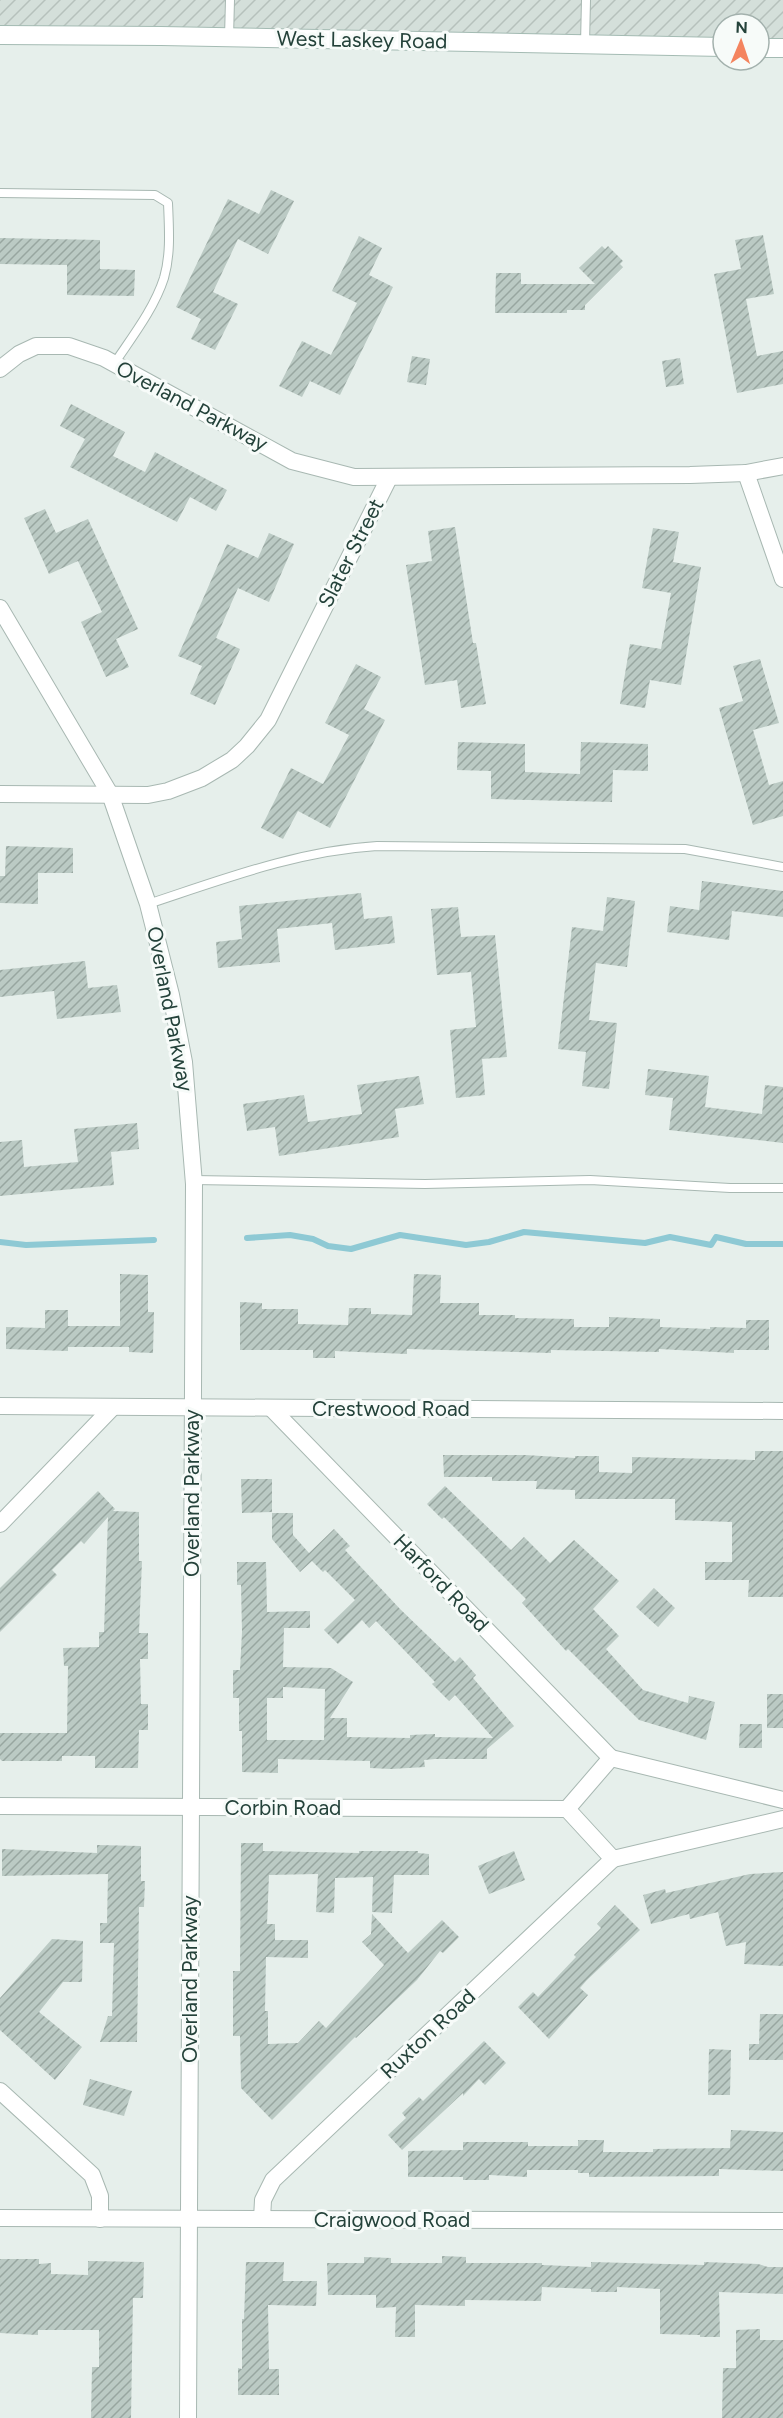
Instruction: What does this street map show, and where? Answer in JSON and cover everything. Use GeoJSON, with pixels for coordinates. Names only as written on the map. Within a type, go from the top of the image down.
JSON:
{"type":"FeatureCollection","features":[{"type":"Feature","properties":{"kind":"main road","name":"West Laskey Road"},"geometry":{"type":"LineString","coordinates":[[0,35],[711,47]]}},
{"type":"Feature","properties":{"kind":"street","name":"Overland Parkway"},"geometry":{"type":"LineString","coordinates":[[0,369],[19,354],[36,346],[69,346],[113,364],[292,461],[354,477],[389,478]]}},
{"type":"Feature","properties":{"kind":"street","name":"Slater Street"},"geometry":{"type":"LineString","coordinates":[[0,794],[148,795],[168,791],[202,778],[232,759],[247,746],[268,720],[389,478],[746,473],[783,466]]}},
{"type":"Feature","properties":{"kind":"street"},"geometry":{"type":"LineString","coordinates":[[746,473],[783,579]]}},
{"type":"Feature","properties":{"kind":"street","name":"Overland Parkway"},"geometry":{"type":"LineString","coordinates":[[0,608],[110,794],[148,904],[184,1062],[193,1180],[189,2418]]}},
{"type":"Feature","properties":{"kind":"street","name":"Crestwood Road"},"geometry":{"type":"LineString","coordinates":[[0,1406],[783,1411]]}},
{"type":"Feature","properties":{"kind":"street"},"geometry":{"type":"LineString","coordinates":[[0,1524],[113,1407]]}},
{"type":"Feature","properties":{"kind":"street","name":"Harford Road"},"geometry":{"type":"LineString","coordinates":[[271,1408],[611,1758]]}},
{"type":"Feature","properties":{"kind":"street"},"geometry":{"type":"LineString","coordinates":[[783,1800],[611,1758],[567,1809],[613,1859],[783,1820]]}},
{"type":"Feature","properties":{"kind":"street","name":"Corbin Road"},"geometry":{"type":"LineString","coordinates":[[0,1806],[567,1809]]}},
{"type":"Feature","properties":{"kind":"street","name":"Ruxton Road"},"geometry":{"type":"LineString","coordinates":[[262,2219],[263,2200],[273,2180],[613,1859]]}},
{"type":"Feature","properties":{"kind":"street"},"geometry":{"type":"LineString","coordinates":[[0,2091],[92,2175],[100,2196],[100,2218]]}},
{"type":"Feature","properties":{"kind":"street","name":"Craigwood Road"},"geometry":{"type":"LineString","coordinates":[[0,2218],[783,2221]]}},
{"type":"Feature","properties":{"kind":"lane"},"geometry":{"type":"LineString","coordinates":[[229,37],[230,0]]}},
{"type":"Feature","properties":{"kind":"lane"},"geometry":{"type":"LineString","coordinates":[[585,44],[586,0]]}},
{"type":"Feature","properties":{"kind":"lane"},"geometry":{"type":"LineString","coordinates":[[0,194],[154,195],[168,203],[170,240],[164,279],[142,323],[113,364]]}},
{"type":"Feature","properties":{"kind":"lane"},"geometry":{"type":"LineString","coordinates":[[148,904],[284,860],[354,848],[685,849],[783,867]]}},
{"type":"Feature","properties":{"kind":"lane"},"geometry":{"type":"LineString","coordinates":[[193,1180],[425,1184],[591,1180],[729,1188],[783,1188]]}},
{"type":"Feature","properties":{"kind":"shaded area"},"geometry":{"type":"Polygon","coordinates":[[[0,0],[783,0],[783,49],[771,48],[771,12],[711,12],[711,48],[0,36],[0,0]]]}},
{"type":"Feature","properties":{"kind":"building"},"geometry":{"type":"Polygon","coordinates":[[[271,190],[294,201],[268,254],[238,239],[213,292],[238,304],[215,350],[191,339],[201,319],[176,307],[228,199],[259,214],[271,190]]]}},
{"type":"Feature","properties":{"kind":"building"},"geometry":{"type":"Polygon","coordinates":[[[763,235],[774,294],[746,299],[757,356],[783,351],[783,384],[737,393],[714,274],[741,269],[735,240],[763,235]]]}},
{"type":"Feature","properties":{"kind":"building"},"geometry":{"type":"Polygon","coordinates":[[[359,236],[382,248],[369,275],[393,287],[340,395],[310,381],[302,397],[279,386],[302,341],[331,355],[357,303],[332,291],[359,236]]]}},
{"type":"Feature","properties":{"kind":"building"},"geometry":{"type":"Polygon","coordinates":[[[0,238],[100,240],[100,269],[135,270],[134,296],[67,295],[67,265],[0,264],[0,238]]]}},
{"type":"Feature","properties":{"kind":"building"},"geometry":{"type":"Polygon","coordinates":[[[602,246],[605,249],[608,246],[623,261],[620,264],[623,267],[585,305],[585,310],[567,310],[567,313],[495,313],[496,273],[521,273],[521,284],[595,284],[579,268],[602,246]]]}},
{"type":"Feature","properties":{"kind":"building"},"geometry":{"type":"Polygon","coordinates":[[[412,356],[430,359],[426,385],[407,382],[412,356]]]}},
{"type":"Feature","properties":{"kind":"building"},"geometry":{"type":"Polygon","coordinates":[[[680,358],[684,384],[666,387],[662,361],[680,358]]]}},
{"type":"Feature","properties":{"kind":"building"},"geometry":{"type":"Polygon","coordinates":[[[71,404],[125,432],[113,456],[145,472],[155,452],[227,490],[216,511],[190,497],[177,522],[70,467],[85,439],[60,426],[71,404]]]}},
{"type":"Feature","properties":{"kind":"building"},"geometry":{"type":"Polygon","coordinates":[[[45,509],[56,533],[88,519],[138,629],[116,639],[129,667],[106,677],[81,622],[102,612],[78,561],[49,574],[24,518],[45,509]]]}},
{"type":"Feature","properties":{"kind":"building"},"geometry":{"type":"Polygon","coordinates":[[[455,527],[473,643],[476,643],[486,704],[461,708],[457,680],[425,685],[406,565],[432,561],[428,531],[455,527]]]}},
{"type":"Feature","properties":{"kind":"building"},"geometry":{"type":"Polygon","coordinates":[[[653,528],[679,532],[673,562],[701,567],[681,685],[650,680],[645,708],[620,704],[630,644],[661,649],[671,593],[642,588],[653,528]]]}},
{"type":"Feature","properties":{"kind":"building"},"geometry":{"type":"Polygon","coordinates":[[[269,533],[294,544],[269,602],[238,588],[216,638],[240,649],[215,705],[190,694],[202,666],[178,656],[227,544],[258,558],[269,533]]]}},
{"type":"Feature","properties":{"kind":"building"},"geometry":{"type":"Polygon","coordinates":[[[760,659],[779,723],[753,730],[769,785],[783,781],[783,816],[753,825],[719,708],[743,701],[733,666],[760,659]]]}},
{"type":"Feature","properties":{"kind":"building"},"geometry":{"type":"Polygon","coordinates":[[[356,664],[381,677],[364,709],[385,720],[330,828],[298,811],[283,839],[261,828],[291,768],[323,784],[349,735],[325,723],[356,664]]]}},
{"type":"Feature","properties":{"kind":"building"},"geometry":{"type":"Polygon","coordinates":[[[458,742],[525,744],[525,772],[580,774],[581,742],[648,744],[648,771],[613,770],[612,802],[491,799],[491,771],[457,770],[458,742]]]}},
{"type":"Feature","properties":{"kind":"building"},"geometry":{"type":"Polygon","coordinates":[[[6,846],[73,848],[73,873],[38,873],[38,904],[0,903],[0,876],[5,876],[6,846]]]}},
{"type":"Feature","properties":{"kind":"building"},"geometry":{"type":"Polygon","coordinates":[[[702,881],[783,891],[783,917],[732,911],[729,940],[667,932],[670,906],[699,910],[702,881]]]}},
{"type":"Feature","properties":{"kind":"building"},"geometry":{"type":"Polygon","coordinates":[[[361,893],[364,919],[392,916],[395,943],[335,950],[332,923],[277,929],[280,962],[218,968],[216,942],[242,939],[239,906],[361,893]]]}},
{"type":"Feature","properties":{"kind":"building"},"geometry":{"type":"Polygon","coordinates":[[[607,897],[635,901],[627,967],[596,963],[589,1020],[617,1023],[609,1089],[582,1086],[586,1052],[558,1049],[572,927],[603,931],[607,897]]]}},
{"type":"Feature","properties":{"kind":"building"},"geometry":{"type":"Polygon","coordinates":[[[458,907],[461,937],[495,935],[507,1057],[482,1059],[485,1095],[456,1098],[450,1030],[476,1027],[471,972],[437,975],[431,909],[458,907]]]}},
{"type":"Feature","properties":{"kind":"building"},"geometry":{"type":"Polygon","coordinates":[[[85,961],[88,988],[117,985],[121,1012],[57,1019],[54,991],[0,997],[0,970],[85,961]]]}},
{"type":"Feature","properties":{"kind":"building"},"geometry":{"type":"Polygon","coordinates":[[[648,1069],[709,1076],[705,1107],[762,1114],[765,1085],[783,1087],[783,1143],[669,1130],[673,1098],[645,1095],[648,1069]]]}},
{"type":"Feature","properties":{"kind":"building"},"geometry":{"type":"Polygon","coordinates":[[[419,1076],[424,1104],[395,1109],[399,1137],[279,1156],[275,1127],[247,1131],[243,1104],[304,1095],[308,1122],[362,1114],[357,1085],[419,1076]]]}},
{"type":"Feature","properties":{"kind":"building"},"geometry":{"type":"Polygon","coordinates":[[[137,1123],[139,1149],[111,1152],[114,1185],[0,1196],[0,1142],[22,1140],[24,1167],[78,1162],[74,1129],[137,1123]]]}},
{"type":"Feature","properties":{"kind":"building"},"geometry":{"type":"Polygon","coordinates":[[[120,1274],[148,1275],[148,1312],[154,1312],[153,1353],[129,1352],[129,1347],[68,1347],[68,1351],[6,1349],[6,1327],[45,1328],[45,1310],[68,1310],[68,1326],[120,1326],[120,1274]]]}},
{"type":"Feature","properties":{"kind":"building"},"geometry":{"type":"Polygon","coordinates":[[[414,1274],[441,1275],[440,1303],[479,1303],[479,1315],[574,1319],[574,1327],[609,1327],[609,1317],[660,1319],[660,1327],[710,1329],[710,1327],[746,1328],[746,1320],[769,1320],[769,1350],[734,1350],[734,1353],[659,1349],[659,1352],[551,1350],[551,1353],[407,1349],[407,1354],[335,1351],[335,1358],[313,1358],[313,1350],[240,1350],[240,1302],[262,1303],[262,1309],[298,1309],[298,1324],[348,1325],[349,1308],[371,1308],[371,1314],[412,1315],[414,1274]]]}},
{"type":"Feature","properties":{"kind":"building"},"geometry":{"type":"Polygon","coordinates":[[[755,1451],[783,1451],[783,1597],[748,1597],[749,1580],[705,1580],[705,1562],[732,1562],[732,1522],[675,1520],[675,1499],[575,1499],[575,1490],[536,1489],[537,1481],[492,1481],[492,1477],[444,1477],[443,1455],[525,1455],[575,1458],[575,1456],[599,1456],[599,1472],[632,1473],[632,1457],[755,1460],[755,1451]]]}},
{"type":"Feature","properties":{"kind":"building"},"geometry":{"type":"Polygon","coordinates":[[[241,1479],[272,1479],[272,1512],[242,1513],[241,1479]]]}},
{"type":"Feature","properties":{"kind":"building"},"geometry":{"type":"Polygon","coordinates":[[[445,1486],[511,1550],[524,1537],[550,1563],[574,1540],[619,1581],[593,1609],[619,1636],[606,1649],[643,1690],[688,1703],[689,1696],[715,1702],[706,1740],[639,1720],[568,1649],[566,1651],[522,1603],[526,1599],[444,1517],[442,1519],[427,1504],[445,1486]]]}},
{"type":"Feature","properties":{"kind":"building"},"geometry":{"type":"Polygon","coordinates":[[[98,1491],[115,1509],[113,1511],[139,1512],[139,1561],[142,1561],[139,1633],[148,1633],[148,1659],[140,1659],[141,1704],[148,1704],[148,1730],[139,1730],[138,1768],[95,1768],[95,1756],[62,1756],[62,1761],[2,1761],[0,1759],[0,1733],[67,1733],[68,1666],[64,1666],[63,1648],[99,1647],[99,1632],[104,1632],[108,1517],[84,1544],[81,1541],[52,1570],[57,1575],[0,1632],[0,1588],[98,1491]]]}},
{"type":"Feature","properties":{"kind":"building"},"geometry":{"type":"Polygon","coordinates":[[[272,1513],[293,1513],[293,1535],[309,1553],[334,1529],[350,1546],[345,1550],[400,1609],[455,1662],[460,1657],[476,1675],[473,1678],[514,1726],[487,1749],[487,1759],[424,1760],[425,1767],[391,1769],[370,1768],[370,1761],[278,1759],[278,1773],[242,1772],[239,1698],[233,1698],[233,1670],[240,1670],[242,1632],[241,1585],[237,1585],[237,1562],[266,1562],[267,1612],[310,1611],[310,1628],[284,1628],[283,1667],[331,1668],[353,1682],[330,1718],[347,1718],[347,1737],[410,1738],[410,1735],[435,1734],[435,1737],[493,1738],[455,1695],[449,1701],[432,1684],[435,1682],[376,1621],[369,1628],[362,1620],[338,1644],[324,1630],[355,1600],[325,1570],[323,1572],[312,1561],[300,1572],[272,1539],[272,1513]],[[283,1687],[283,1698],[267,1698],[267,1740],[324,1740],[325,1689],[283,1687]]]}},
{"type":"Feature","properties":{"kind":"building"},"geometry":{"type":"Polygon","coordinates":[[[654,1588],[675,1608],[658,1627],[636,1607],[654,1588]]]}},
{"type":"Feature","properties":{"kind":"building"},"geometry":{"type":"Polygon","coordinates":[[[767,1694],[783,1694],[783,1728],[767,1728],[767,1694]]]}},
{"type":"Feature","properties":{"kind":"building"},"geometry":{"type":"Polygon","coordinates":[[[740,1724],[762,1724],[762,1748],[739,1748],[740,1724]]]}},
{"type":"Feature","properties":{"kind":"building"},"geometry":{"type":"Polygon","coordinates":[[[241,1843],[263,1843],[263,1851],[359,1853],[359,1851],[418,1851],[418,1853],[429,1854],[429,1875],[394,1875],[392,1913],[372,1912],[373,1877],[335,1878],[334,1913],[316,1912],[318,1874],[269,1875],[267,1924],[275,1924],[275,1940],[308,1940],[308,1958],[266,1957],[265,2011],[268,2011],[268,2044],[298,2043],[319,2021],[326,2028],[384,1965],[362,1942],[371,1934],[372,1914],[408,1953],[442,1920],[459,1937],[443,1953],[440,1951],[417,1980],[355,2037],[272,2120],[241,2088],[240,2036],[233,2036],[233,1971],[240,1971],[241,1843]]]}},
{"type":"Feature","properties":{"kind":"building"},"geometry":{"type":"Polygon","coordinates":[[[97,1845],[141,1846],[141,1881],[145,1881],[144,1907],[139,1907],[137,2042],[100,2042],[108,2016],[112,2016],[114,1943],[100,1943],[100,1923],[107,1923],[108,1874],[2,1876],[2,1849],[97,1853],[97,1845]]]}},
{"type":"Feature","properties":{"kind":"building"},"geometry":{"type":"Polygon","coordinates":[[[514,1851],[525,1880],[489,1894],[478,1866],[514,1851]]]}},
{"type":"Feature","properties":{"kind":"building"},"geometry":{"type":"Polygon","coordinates":[[[783,1872],[783,1966],[744,1964],[746,1942],[726,1946],[718,1912],[690,1919],[689,1914],[651,1924],[643,1895],[665,1889],[666,1893],[750,1874],[783,1872]]]}},
{"type":"Feature","properties":{"kind":"building"},"geometry":{"type":"Polygon","coordinates":[[[615,1905],[640,1930],[580,1988],[588,1995],[549,2039],[518,2007],[533,1992],[538,1997],[601,1928],[597,1924],[615,1905]]]}},
{"type":"Feature","properties":{"kind":"building"},"geometry":{"type":"Polygon","coordinates":[[[52,1939],[83,1941],[82,1982],[63,1982],[39,2012],[82,2047],[55,2080],[0,2030],[0,1998],[52,1939]]]}},
{"type":"Feature","properties":{"kind":"building"},"geometry":{"type":"Polygon","coordinates":[[[760,2014],[783,2014],[783,2060],[749,2060],[749,2044],[759,2044],[760,2014]]]}},
{"type":"Feature","properties":{"kind":"building"},"geometry":{"type":"Polygon","coordinates":[[[484,2041],[506,2063],[485,2085],[479,2079],[402,2150],[388,2135],[406,2118],[402,2113],[419,2097],[423,2101],[484,2041]]]}},
{"type":"Feature","properties":{"kind":"building"},"geometry":{"type":"Polygon","coordinates":[[[709,2049],[731,2050],[730,2095],[708,2095],[709,2049]]]}},
{"type":"Feature","properties":{"kind":"building"},"geometry":{"type":"Polygon","coordinates":[[[90,2079],[132,2091],[124,2116],[83,2105],[90,2079]]]}},
{"type":"Feature","properties":{"kind":"building"},"geometry":{"type":"Polygon","coordinates":[[[731,2130],[783,2132],[783,2171],[719,2169],[719,2176],[589,2177],[589,2173],[578,2173],[578,2170],[527,2170],[527,2177],[489,2175],[489,2180],[463,2180],[463,2177],[408,2177],[408,2151],[463,2150],[463,2142],[528,2142],[528,2146],[578,2146],[578,2140],[604,2140],[603,2152],[653,2152],[653,2149],[730,2148],[731,2130]]]}},
{"type":"Feature","properties":{"kind":"building"},"geometry":{"type":"Polygon","coordinates":[[[442,2256],[466,2257],[466,2263],[542,2263],[542,2265],[591,2267],[591,2262],[758,2264],[783,2267],[783,2294],[719,2292],[720,2337],[660,2334],[660,2289],[617,2287],[617,2292],[591,2292],[591,2289],[542,2287],[541,2301],[465,2300],[465,2306],[415,2305],[415,2337],[395,2337],[396,2307],[376,2308],[376,2295],[328,2295],[327,2263],[364,2263],[364,2257],[391,2258],[391,2263],[442,2263],[442,2256]]]}},
{"type":"Feature","properties":{"kind":"building"},"geometry":{"type":"Polygon","coordinates":[[[0,2259],[39,2259],[39,2264],[51,2263],[51,2274],[88,2275],[88,2261],[144,2262],[143,2298],[133,2298],[131,2418],[91,2418],[92,2367],[99,2367],[99,2330],[38,2330],[38,2335],[0,2333],[0,2259]]]}},
{"type":"Feature","properties":{"kind":"building"},"geometry":{"type":"Polygon","coordinates":[[[246,2262],[284,2262],[283,2281],[317,2281],[316,2306],[268,2305],[269,2369],[279,2369],[279,2395],[238,2395],[238,2368],[242,2369],[242,2319],[244,2319],[246,2262]]]}},
{"type":"Feature","properties":{"kind":"building"},"geometry":{"type":"Polygon","coordinates":[[[760,2329],[760,2340],[783,2340],[783,2418],[722,2418],[723,2368],[736,2368],[736,2330],[760,2329]]]}},
{"type":"Feature","properties":{"kind":"waterway"},"geometry":{"type":"LineString","coordinates":[[247,1238],[290,1235],[313,1239],[328,1246],[351,1249],[400,1235],[466,1245],[489,1242],[524,1232],[645,1243],[670,1237],[711,1245],[716,1237],[746,1244],[783,1244]]}},
{"type":"Feature","properties":{"kind":"waterway"},"geometry":{"type":"LineString","coordinates":[[0,1242],[26,1245],[154,1240]]}}]}
